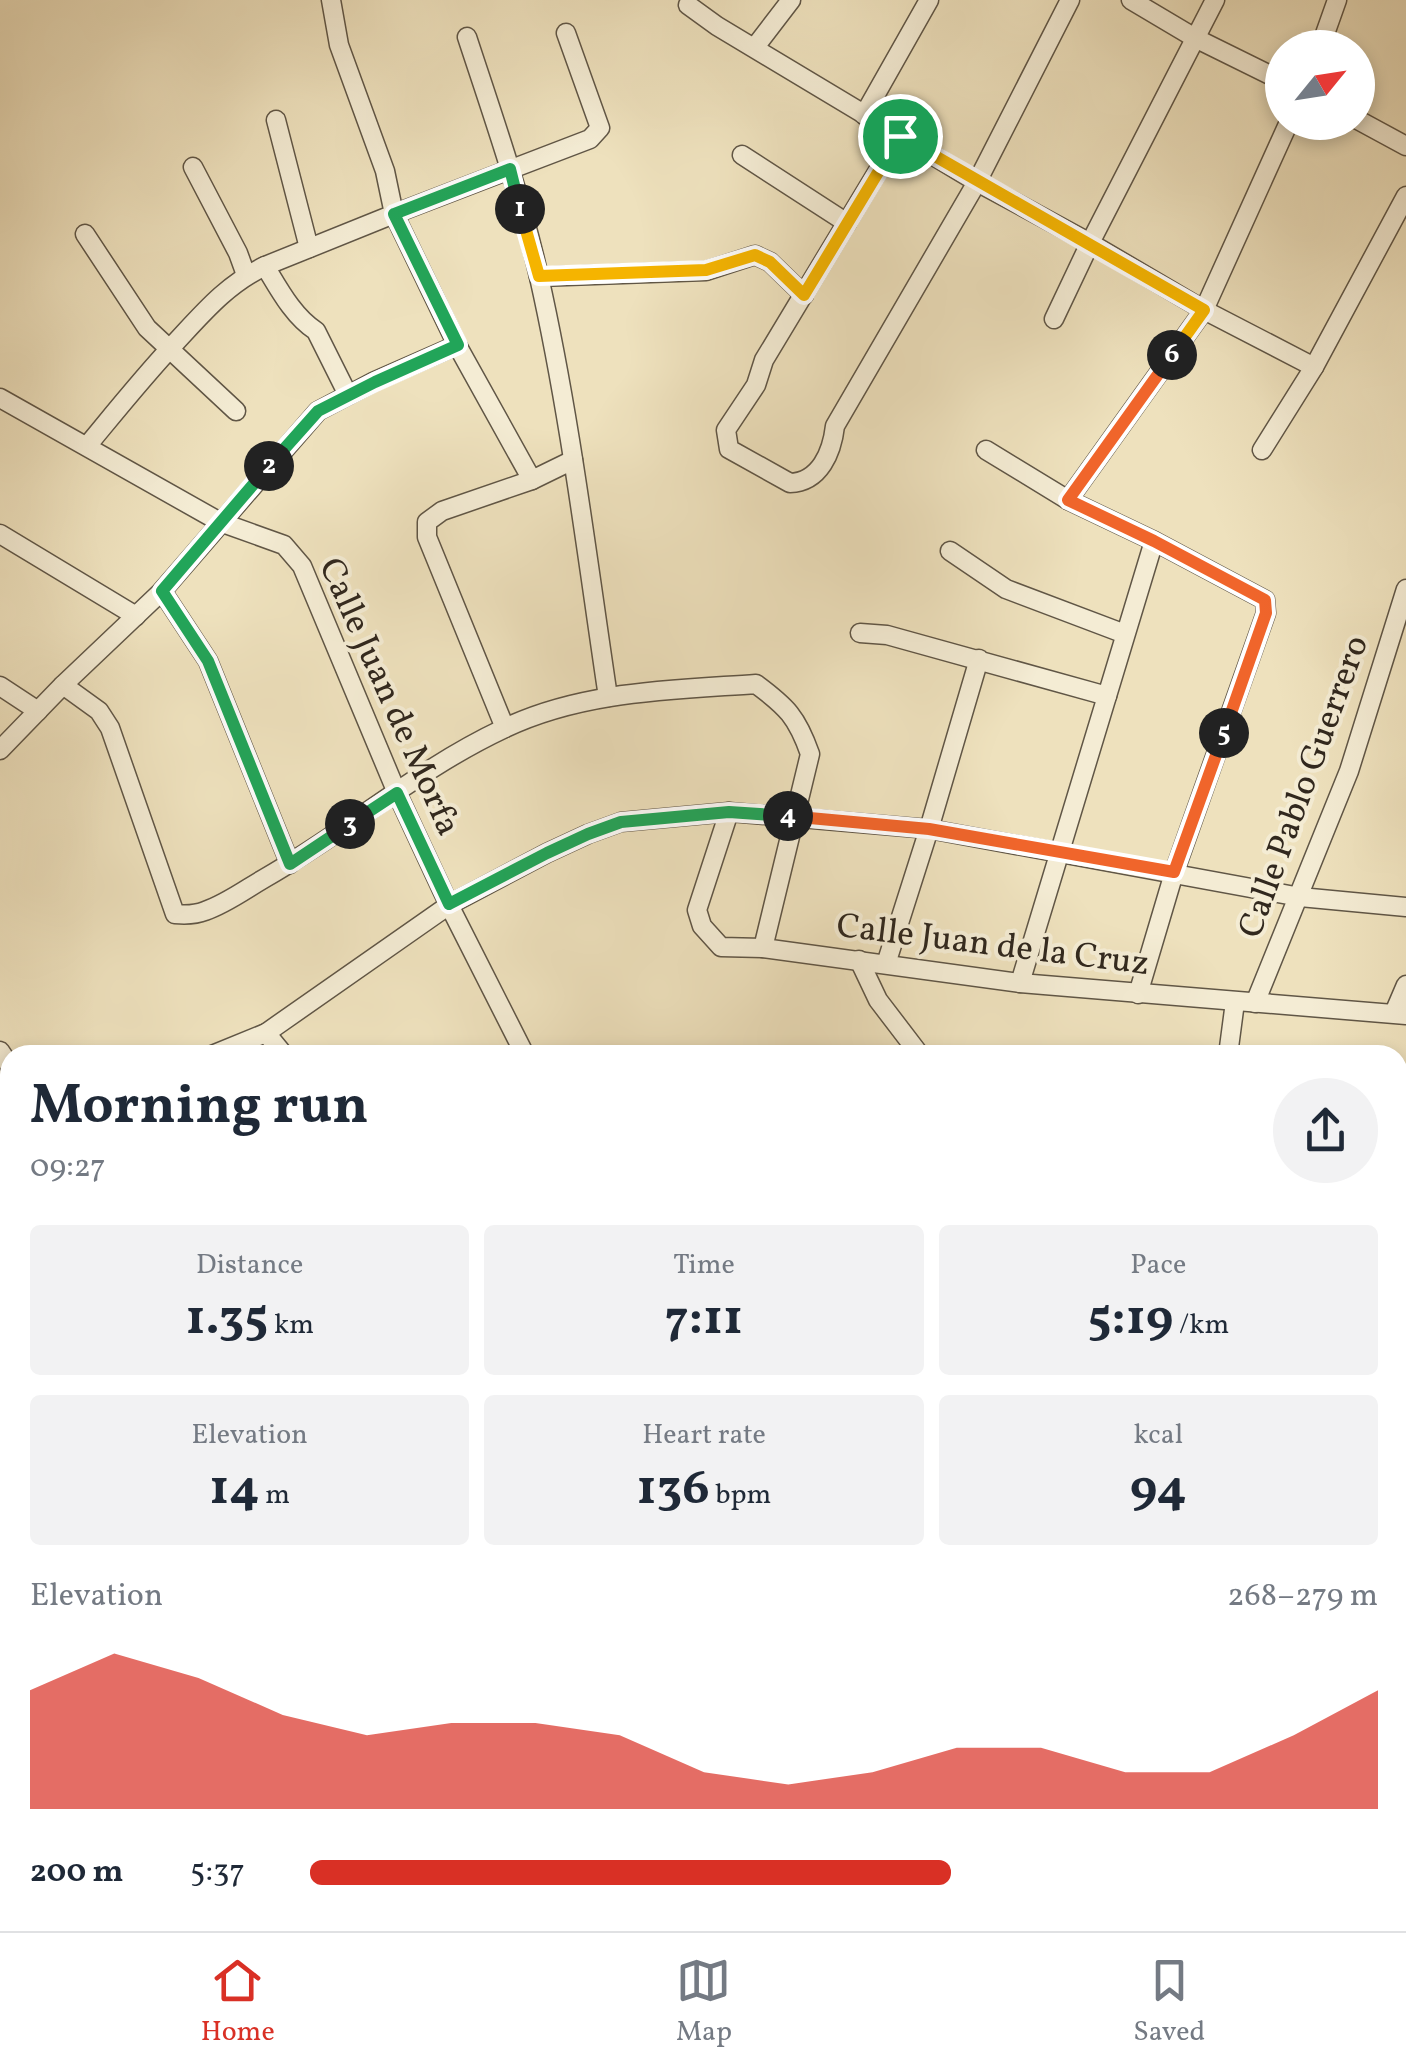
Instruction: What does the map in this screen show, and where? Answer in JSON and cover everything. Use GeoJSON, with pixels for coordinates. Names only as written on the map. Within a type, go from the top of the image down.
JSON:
{"type":"FeatureCollection","features":[{"type":"Feature","properties":{"kind":"street"},"geometry":{"type":"LineString","coordinates":[[330,0],[339,45],[385,171],[394,214],[458,345],[532,480]]}},
{"type":"Feature","properties":{"kind":"street"},"geometry":{"type":"LineString","coordinates":[[754,47],[791,0]]}},
{"type":"Feature","properties":{"kind":"street"},"geometry":{"type":"LineString","coordinates":[[864,114],[930,0]]}},
{"type":"Feature","properties":{"kind":"street"},"geometry":{"type":"LineString","coordinates":[[900,136],[764,360],[756,386],[726,430],[729,449],[790,484],[817,470],[829,455],[836,426],[977,182],[1070,0]]}},
{"type":"Feature","properties":{"kind":"street"},"geometry":{"type":"LineString","coordinates":[[1131,0],[1265,73]]}},
{"type":"Feature","properties":{"kind":"street"},"geometry":{"type":"LineString","coordinates":[[1054,319],[1215,0]]}},
{"type":"Feature","properties":{"kind":"street"},"geometry":{"type":"LineString","coordinates":[[1326,30],[1337,0]]}},
{"type":"Feature","properties":{"kind":"street"},"geometry":{"type":"LineString","coordinates":[[688,5],[977,182],[1314,367]]}},
{"type":"Feature","properties":{"kind":"street"},"geometry":{"type":"LineString","coordinates":[[88,446],[169,349],[218,296],[246,275],[590,139],[600,128],[566,33]]}},
{"type":"Feature","properties":{"kind":"street"},"geometry":{"type":"LineString","coordinates":[[467,37],[510,169],[539,276],[573,460],[608,697]]}},
{"type":"Feature","properties":{"kind":"street"},"geometry":{"type":"LineString","coordinates":[[276,120],[309,248]]}},
{"type":"Feature","properties":{"kind":"street"},"geometry":{"type":"LineString","coordinates":[[1375,129],[1406,146]]}},
{"type":"Feature","properties":{"kind":"street"},"geometry":{"type":"LineString","coordinates":[[1068,500],[1204,310],[1281,140]]}},
{"type":"Feature","properties":{"kind":"street"},"geometry":{"type":"LineString","coordinates":[[742,155],[846,224]]}},
{"type":"Feature","properties":{"kind":"street"},"geometry":{"type":"LineString","coordinates":[[193,167],[246,275]]}},
{"type":"Feature","properties":{"kind":"street"},"geometry":{"type":"LineString","coordinates":[[1262,450],[1314,367],[1406,196]]}},
{"type":"Feature","properties":{"kind":"street"},"geometry":{"type":"LineString","coordinates":[[85,234],[147,328],[236,411]]}},
{"type":"Feature","properties":{"kind":"street"},"geometry":{"type":"LineString","coordinates":[[539,276],[706,270],[755,255],[770,262],[804,295]]}},
{"type":"Feature","properties":{"kind":"street"},"geometry":{"type":"LineString","coordinates":[[265,266],[284,298],[316,331],[348,396]]}},
{"type":"Feature","properties":{"kind":"street"},"geometry":{"type":"LineString","coordinates":[[0,750],[162,591],[318,411],[458,345]]}},
{"type":"Feature","properties":{"kind":"street","name":"Calle Juan de Morfa"},"geometry":{"type":"LineString","coordinates":[[0,398],[220,522],[284,545],[302,566],[397,793],[519,1045]]}},
{"type":"Feature","properties":{"kind":"street"},"geometry":{"type":"LineString","coordinates":[[986,450],[1068,500],[1265,600],[1266,613],[1174,872],[1138,994]]}},
{"type":"Feature","properties":{"kind":"street"},"geometry":{"type":"LineString","coordinates":[[505,728],[426,537],[428,522],[442,511],[532,480],[573,460]]}},
{"type":"Feature","properties":{"kind":"street"},"geometry":{"type":"LineString","coordinates":[[0,534],[136,616]]}},
{"type":"Feature","properties":{"kind":"street"},"geometry":{"type":"LineString","coordinates":[[1020,982],[1154,541]]}},
{"type":"Feature","properties":{"kind":"street"},"geometry":{"type":"LineString","coordinates":[[950,551],[1006,589],[1124,634]]}},
{"type":"Feature","properties":{"kind":"street","name":"Calle Pablo Guerrero"},"geometry":{"type":"LineString","coordinates":[[1255,1003],[1349,771],[1406,590]]}},
{"type":"Feature","properties":{"kind":"street"},"geometry":{"type":"LineString","coordinates":[[162,591],[208,661],[290,864]]}},
{"type":"Feature","properties":{"kind":"street"},"geometry":{"type":"LineString","coordinates":[[860,633],[888,635],[1108,696]]}},
{"type":"Feature","properties":{"kind":"street"},"geometry":{"type":"LineString","coordinates":[[886,964],[979,660]]}},
{"type":"Feature","properties":{"kind":"street"},"geometry":{"type":"LineString","coordinates":[[63,685],[99,711],[110,728],[175,914],[190,915],[207,911],[290,864],[446,759],[505,728],[543,713],[608,697],[756,684],[784,705],[801,728],[810,754],[763,948]]}},
{"type":"Feature","properties":{"kind":"street"},"geometry":{"type":"LineString","coordinates":[[0,686],[38,710]]}},
{"type":"Feature","properties":{"kind":"street"},"geometry":{"type":"LineString","coordinates":[[237,1045],[266,1033],[449,904],[561,847],[621,822],[729,812],[929,829],[1300,897],[1406,908]]}},
{"type":"Feature","properties":{"kind":"street","name":"Calle Juan de la Cruz"},"geometry":{"type":"LineString","coordinates":[[729,812],[696,910],[702,926],[721,947],[763,948],[1138,994],[1400,1014]]}},
{"type":"Feature","properties":{"kind":"street"},"geometry":{"type":"LineString","coordinates":[[859,960],[878,1000],[912,1045]]}},
{"type":"Feature","properties":{"kind":"street"},"geometry":{"type":"LineString","coordinates":[[1400,1014],[1406,985]]}},
{"type":"Feature","properties":{"kind":"street"},"geometry":{"type":"LineString","coordinates":[[1229,1045],[1235,1002]]}},
{"type":"Feature","properties":{"kind":"street"},"geometry":{"type":"LineString","coordinates":[[266,1033],[276,1045]]}},
{"type":"Feature","properties":{"kind":"route"},"geometry":{"type":"LineString","coordinates":[[900,136],[1204,310],[1068,500],[1265,600],[1266,613],[1174,872],[929,829],[729,812],[621,822],[547,853],[449,904],[397,793],[290,864],[208,661],[162,591],[318,411],[458,345],[394,214],[510,169],[539,276],[706,270],[755,255],[770,262],[804,295],[900,136]]}}]}
